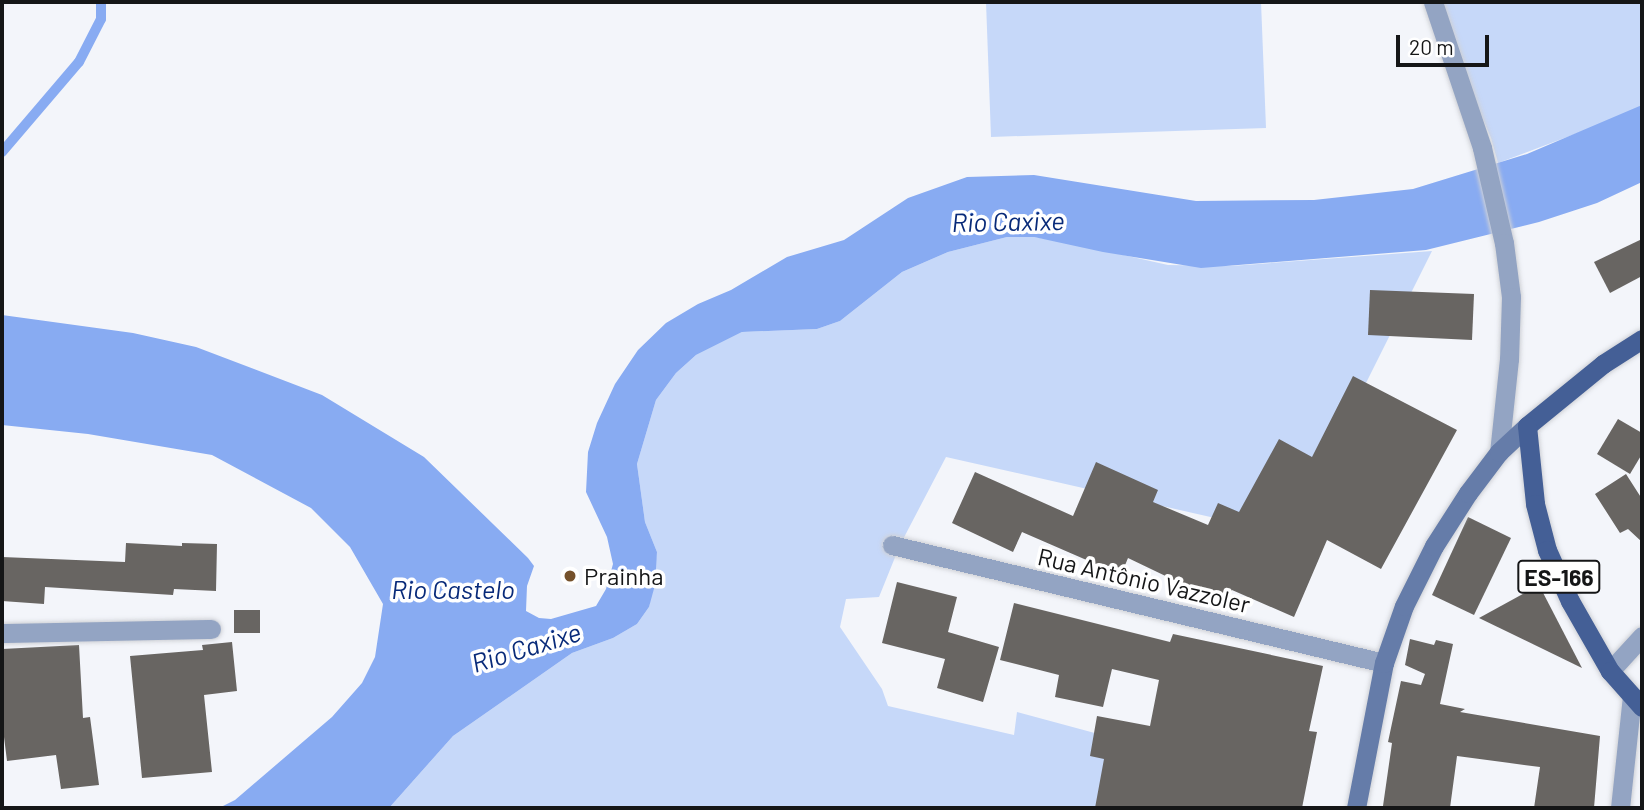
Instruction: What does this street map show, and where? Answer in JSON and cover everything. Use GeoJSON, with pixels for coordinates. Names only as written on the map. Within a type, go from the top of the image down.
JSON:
{"type":"FeatureCollection","features":[{"type":"Feature","properties":{"kind":"main road"},"geometry":{"type":"LineString","coordinates":[[1356,808],[1384,663],[1404,606],[1434,546],[1468,492],[1499,453],[1527,426],[1603,364],[1642,339]]}},
{"type":"Feature","properties":{"kind":"main road","name":"ES-166"},"geometry":{"type":"LineString","coordinates":[[1527,426],[1535,504],[1547,550],[1570,601],[1610,671],[1637,701]]}},
{"type":"Feature","properties":{"kind":"street"},"geometry":{"type":"LineString","coordinates":[[1433,2],[1482,148],[1504,243],[1511,297],[1509,359],[1499,453]]}},
{"type":"Feature","properties":{"kind":"street","name":"Rua Antônio Vazzoler"},"geometry":{"type":"LineString","coordinates":[[892,545],[1384,663]]}},
{"type":"Feature","properties":{"kind":"street"},"geometry":{"type":"LineString","coordinates":[[2,633],[211,629]]}},
{"type":"Feature","properties":{"kind":"street"},"geometry":{"type":"LineString","coordinates":[[1610,671],[1642,636]]}},
{"type":"Feature","properties":{"kind":"street"},"geometry":{"type":"LineString","coordinates":[[1620,808],[1637,701]]}},
{"type":"Feature","properties":{"kind":"shaded area"},"geometry":{"type":"Polygon","coordinates":[[[986,2],[1261,2],[1266,128],[991,137],[986,2]]]}},
{"type":"Feature","properties":{"kind":"shaded area"},"geometry":{"type":"Polygon","coordinates":[[[1433,2],[1642,2],[1642,105],[1628,114],[1498,163],[1491,138],[1433,2]]]}},
{"type":"Feature","properties":{"kind":"shaded area"},"geometry":{"type":"Polygon","coordinates":[[[1007,237],[1034,237],[1070,243],[1168,265],[1231,266],[1432,251],[1290,535],[946,457],[900,545],[879,597],[846,599],[840,627],[882,689],[888,706],[1014,735],[1017,712],[1128,742],[1117,808],[389,808],[453,736],[572,653],[613,638],[637,624],[649,607],[657,552],[645,522],[637,464],[656,400],[676,373],[696,355],[742,332],[817,329],[840,321],[902,272],[948,252],[1007,237]]]}},
{"type":"Feature","properties":{"kind":"water"},"geometry":{"type":"Polygon","coordinates":[[[1642,105],[1642,182],[1597,203],[1539,222],[1426,250],[1201,268],[1103,252],[1034,237],[1007,237],[948,252],[902,272],[840,321],[817,329],[742,332],[696,355],[676,373],[656,400],[637,464],[645,522],[657,552],[655,585],[649,607],[637,624],[613,638],[572,653],[453,736],[389,808],[219,808],[235,800],[332,717],[362,683],[375,657],[383,604],[350,547],[311,508],[212,455],[88,434],[2,425],[2,315],[133,333],[196,347],[322,395],[424,457],[528,558],[534,566],[527,586],[526,611],[539,618],[551,619],[596,606],[606,589],[613,564],[607,537],[586,492],[588,452],[597,423],[615,384],[638,350],[666,323],[698,304],[731,290],[787,257],[844,240],[908,198],[967,177],[1034,175],[1196,201],[1314,200],[1413,189],[1527,154],[1642,105]]]}},
{"type":"Feature","properties":{"kind":"building"},"geometry":{"type":"Polygon","coordinates":[[[1642,239],[1642,276],[1610,293],[1594,262],[1642,239]]]}},
{"type":"Feature","properties":{"kind":"building"},"geometry":{"type":"Polygon","coordinates":[[[1370,290],[1474,294],[1472,340],[1368,335],[1370,290]]]}},
{"type":"Feature","properties":{"kind":"building"},"geometry":{"type":"Polygon","coordinates":[[[1353,376],[1457,430],[1381,569],[1327,540],[1294,617],[1232,590],[1226,605],[1128,558],[1121,575],[1022,532],[1013,552],[952,523],[975,472],[1073,516],[1096,462],[1158,490],[1153,502],[1208,525],[1218,503],[1239,512],[1279,439],[1312,457],[1353,376]]]}},
{"type":"Feature","properties":{"kind":"building"},"geometry":{"type":"Polygon","coordinates":[[[1618,419],[1642,433],[1642,454],[1630,474],[1597,454],[1618,419]]]}},
{"type":"Feature","properties":{"kind":"building"},"geometry":{"type":"Polygon","coordinates":[[[1626,474],[1642,499],[1642,542],[1628,529],[1620,533],[1595,494],[1626,474]]]}},
{"type":"Feature","properties":{"kind":"building"},"geometry":{"type":"Polygon","coordinates":[[[1468,517],[1511,538],[1474,615],[1432,595],[1468,517]]]}},
{"type":"Feature","properties":{"kind":"building"},"geometry":{"type":"Polygon","coordinates":[[[126,543],[182,546],[182,543],[217,544],[216,591],[174,589],[173,595],[45,587],[44,604],[2,601],[2,557],[125,562],[126,543]]]}},
{"type":"Feature","properties":{"kind":"building"},"geometry":{"type":"Polygon","coordinates":[[[897,582],[957,597],[948,632],[999,647],[983,702],[937,688],[945,659],[882,643],[897,582]]]}},
{"type":"Feature","properties":{"kind":"building"},"geometry":{"type":"Polygon","coordinates":[[[1539,585],[1582,668],[1479,618],[1539,585]]]}},
{"type":"Feature","properties":{"kind":"building"},"geometry":{"type":"Polygon","coordinates":[[[1014,603],[1170,642],[1173,634],[1323,666],[1309,731],[1317,732],[1302,808],[1095,808],[1104,759],[1090,756],[1097,716],[1150,726],[1159,680],[1112,669],[1103,707],[1055,697],[1059,675],[1000,660],[1014,603]]]}},
{"type":"Feature","properties":{"kind":"building"},"geometry":{"type":"Polygon","coordinates":[[[234,610],[260,610],[260,633],[234,633],[234,610]]]}},
{"type":"Feature","properties":{"kind":"building"},"geometry":{"type":"Polygon","coordinates":[[[1410,639],[1434,645],[1436,640],[1453,644],[1440,704],[1465,709],[1460,712],[1600,736],[1594,808],[1534,808],[1540,767],[1457,756],[1450,808],[1383,806],[1392,743],[1388,742],[1401,681],[1421,685],[1425,674],[1405,665],[1410,639]]]}},
{"type":"Feature","properties":{"kind":"building"},"geometry":{"type":"Polygon","coordinates":[[[232,642],[237,691],[204,695],[212,772],[142,778],[130,656],[203,650],[202,645],[232,642]]]}},
{"type":"Feature","properties":{"kind":"building"},"geometry":{"type":"Polygon","coordinates":[[[79,645],[83,718],[90,717],[99,785],[61,789],[56,755],[7,761],[2,721],[2,649],[79,645]]]}},
{"type":"Feature","properties":{"kind":"waterway"},"geometry":{"type":"LineString","coordinates":[[2,152],[79,62],[101,19],[101,2]]}},
{"type":"Feature","properties":{"kind":"place","name":"Prainha"},"geometry":{"type":"Point","coordinates":[570,576]}},
{"type":"Feature","properties":{"kind":"water label","name":"Rio Caxixe"},"geometry":{"type":"Point","coordinates":[1008,221]}},
{"type":"Feature","properties":{"kind":"water label","name":"Rio Castelo"},"geometry":{"type":"Point","coordinates":[453,589]}},
{"type":"Feature","properties":{"kind":"water label","name":"Rio Caxixe"},"geometry":{"type":"Point","coordinates":[526,647]}}]}
